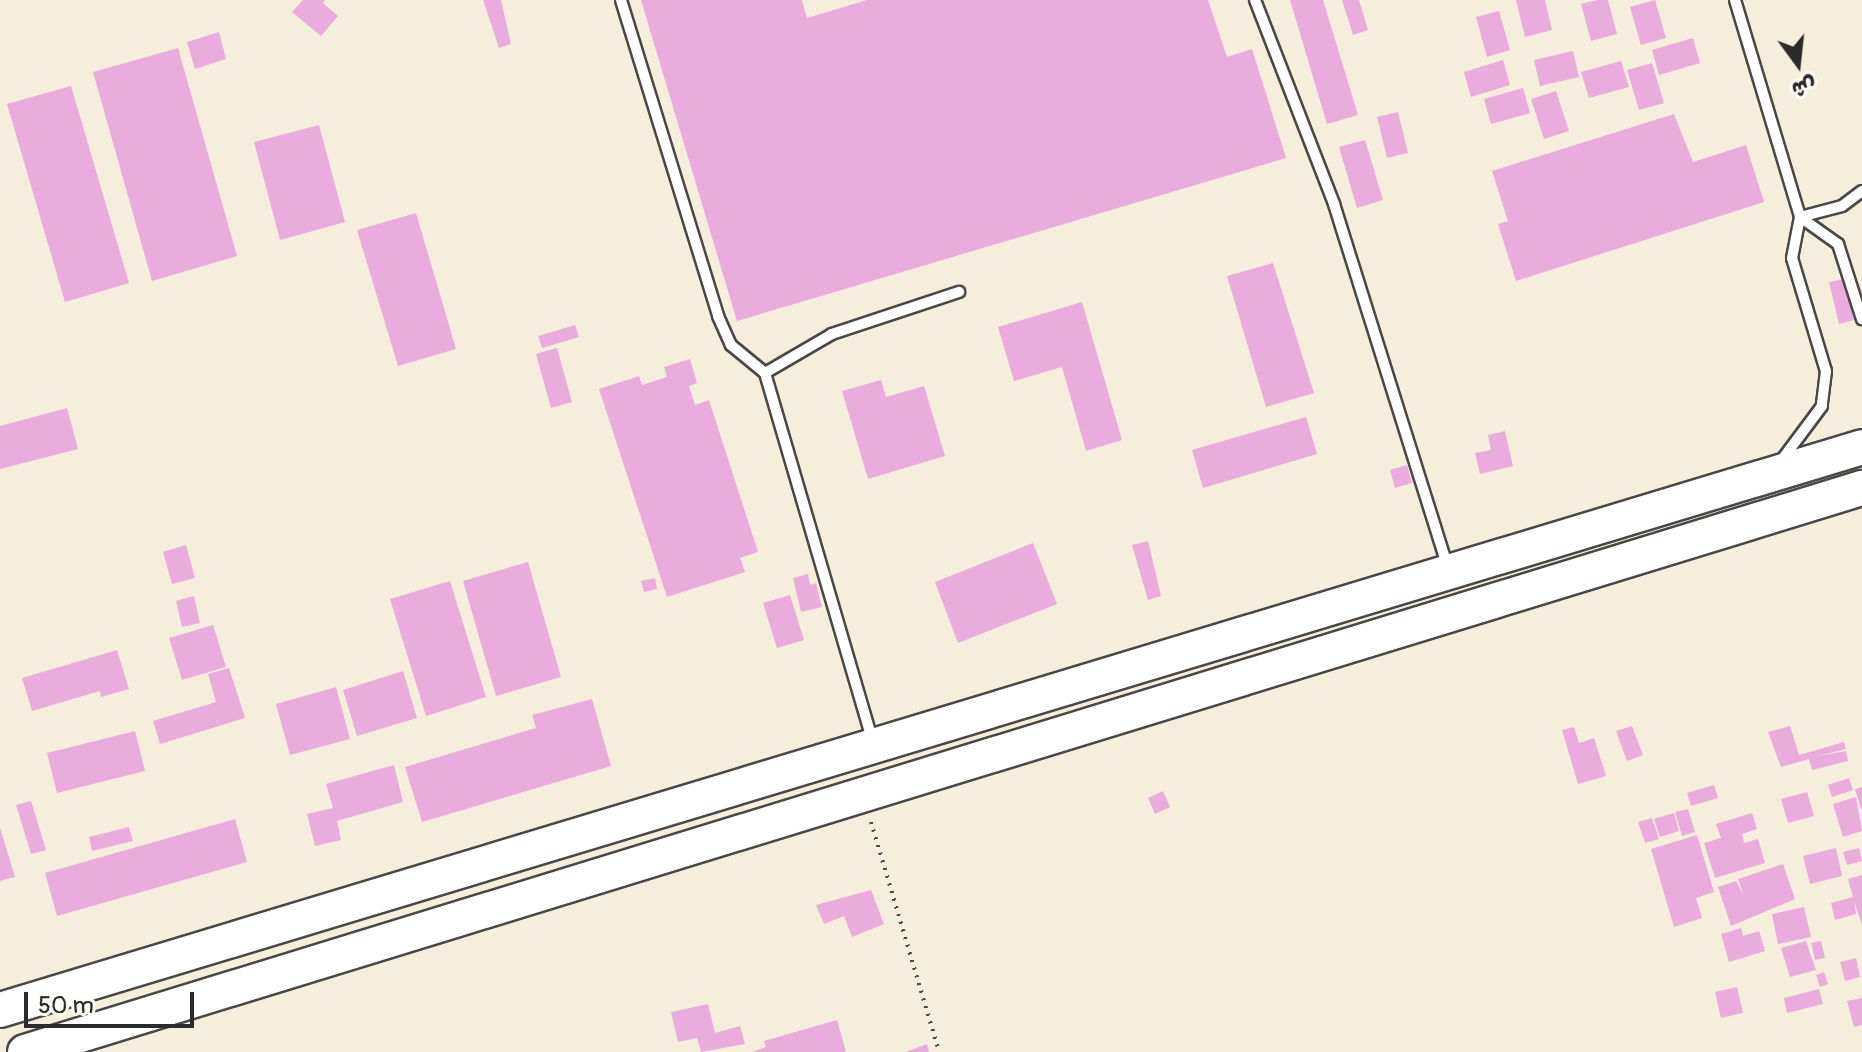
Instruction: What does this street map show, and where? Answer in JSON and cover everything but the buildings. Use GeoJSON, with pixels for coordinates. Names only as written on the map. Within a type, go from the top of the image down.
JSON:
{"type":"FeatureCollection","features":[{"type":"Feature","properties":{"kind":"highway"},"geometry":{"type":"LineString","coordinates":[[0,1010],[1862,447]]}},
{"type":"Feature","properties":{"kind":"highway"},"geometry":{"type":"LineString","coordinates":[[25,1052],[1862,488]]}},
{"type":"Feature","properties":{"kind":"lane"},"geometry":{"type":"LineString","coordinates":[[621,0],[718,316],[731,345],[765,373],[874,748]]}},
{"type":"Feature","properties":{"kind":"lane"},"geometry":{"type":"LineString","coordinates":[[1255,0],[1334,204],[1450,572]]}},
{"type":"Feature","properties":{"kind":"lane"},"geometry":{"type":"LineString","coordinates":[[1735,0],[1800,217],[1792,258],[1826,371],[1822,406],[1770,475]]}},
{"type":"Feature","properties":{"kind":"lane"},"geometry":{"type":"LineString","coordinates":[[1800,217],[1842,206],[1862,191]]}},
{"type":"Feature","properties":{"kind":"lane"},"geometry":{"type":"LineString","coordinates":[[1800,217],[1838,244],[1862,319]]}},
{"type":"Feature","properties":{"kind":"lane"},"geometry":{"type":"LineString","coordinates":[[765,373],[832,334],[959,292]]}},
{"type":"Feature","properties":{"kind":"path"},"geometry":{"type":"LineString","coordinates":[[863,793],[939,1052]]}}]}
